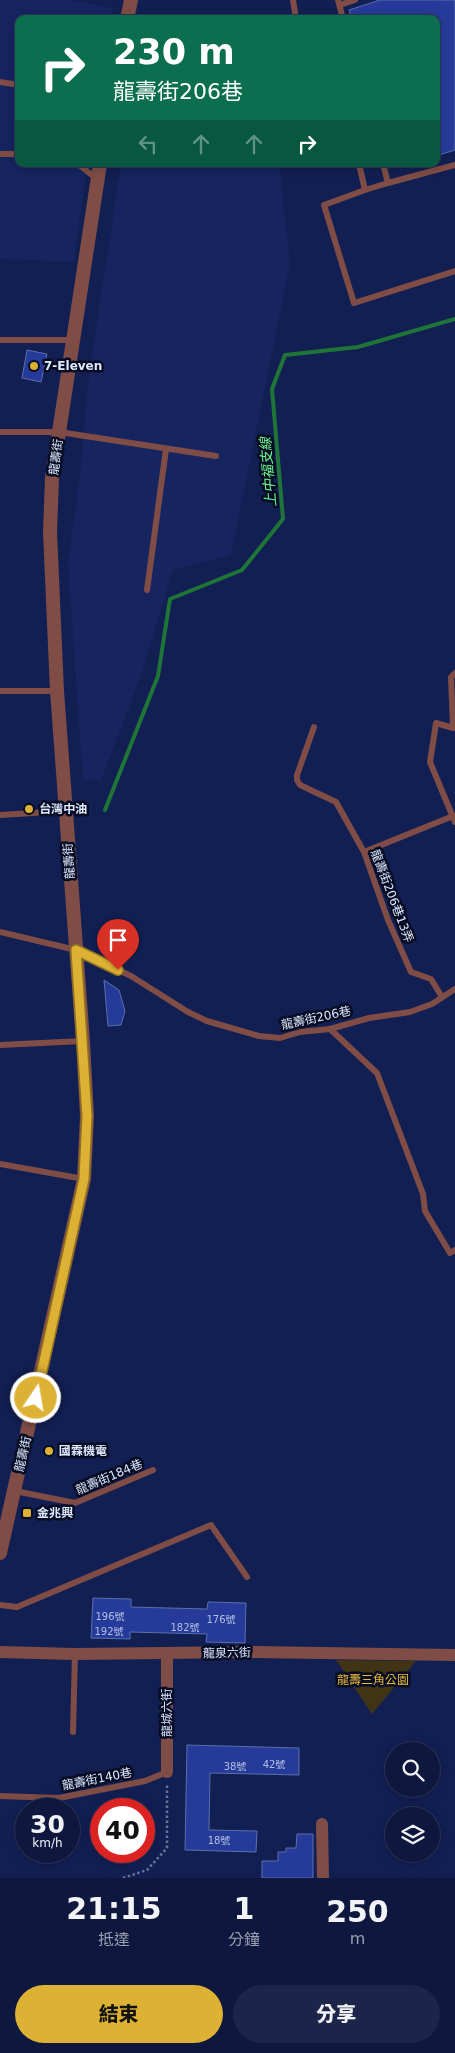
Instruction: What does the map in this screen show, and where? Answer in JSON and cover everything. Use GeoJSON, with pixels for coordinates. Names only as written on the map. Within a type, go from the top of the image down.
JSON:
{"type":"FeatureCollection","features":[{"type":"Feature","properties":{"kind":"street"},"geometry":{"type":"LineString","coordinates":[[128,15],[131,0]]}},
{"type":"Feature","properties":{"kind":"street","name":"龍壽街"},"geometry":{"type":"LineString","coordinates":[[0,1552],[84,1179],[87,1116],[57,691],[50,532],[52,478],[100,167]]}},
{"type":"Feature","properties":{"kind":"street","name":"龍泉六街"},"geometry":{"type":"LineString","coordinates":[[0,1652],[75,1654],[250,1652],[455,1654]]}},
{"type":"Feature","properties":{"kind":"street","name":"龍城六街"},"geometry":{"type":"LineString","coordinates":[[167,1654],[167,1772]]}},
{"type":"Feature","properties":{"kind":"street"},"geometry":{"type":"LineString","coordinates":[[322,1824],[322,1878]]}},
{"type":"Feature","properties":{"kind":"lane"},"geometry":{"type":"LineString","coordinates":[[293,0],[295,15]]}},
{"type":"Feature","properties":{"kind":"lane"},"geometry":{"type":"LineString","coordinates":[[343,15],[339,2],[355,0]]}},
{"type":"Feature","properties":{"kind":"lane"},"geometry":{"type":"LineString","coordinates":[[0,82],[15,84]]}},
{"type":"Feature","properties":{"kind":"lane"},"geometry":{"type":"LineString","coordinates":[[0,154],[15,154]]}},
{"type":"Feature","properties":{"kind":"lane"},"geometry":{"type":"LineString","coordinates":[[455,165],[364,190],[324,206],[354,303],[455,271]]}},
{"type":"Feature","properties":{"kind":"lane"},"geometry":{"type":"LineString","coordinates":[[82,167],[98,179]]}},
{"type":"Feature","properties":{"kind":"lane"},"geometry":{"type":"LineString","coordinates":[[360,167],[364,190]]}},
{"type":"Feature","properties":{"kind":"lane"},"geometry":{"type":"LineString","coordinates":[[384,167],[388,183]]}},
{"type":"Feature","properties":{"kind":"lane"},"geometry":{"type":"LineString","coordinates":[[0,340],[73,340]]}},
{"type":"Feature","properties":{"kind":"lane"},"geometry":{"type":"LineString","coordinates":[[0,432],[59,432],[216,456]]}},
{"type":"Feature","properties":{"kind":"lane"},"geometry":{"type":"LineString","coordinates":[[147,590],[166,449]]}},
{"type":"Feature","properties":{"kind":"lane"},"geometry":{"type":"LineString","coordinates":[[364,852],[454,819],[430,762],[436,723],[454,728],[451,677],[455,673]]}},
{"type":"Feature","properties":{"kind":"lane"},"geometry":{"type":"LineString","coordinates":[[0,691],[57,691]]}},
{"type":"Feature","properties":{"kind":"lane","name":"龍壽街206巷13弄"},"geometry":{"type":"LineString","coordinates":[[314,727],[297,775],[297,780],[300,785],[336,802],[364,852],[388,920],[411,972],[431,979],[442,997]]}},
{"type":"Feature","properties":{"kind":"lane"},"geometry":{"type":"LineString","coordinates":[[0,815],[65,811]]}},
{"type":"Feature","properties":{"kind":"lane","name":"龍壽街206巷"},"geometry":{"type":"LineString","coordinates":[[0,932],[76,950],[131,976],[188,1012],[225,1027],[259,1036],[280,1038],[300,1032],[330,1030],[368,1018],[410,1012],[432,1004],[455,991]]}},
{"type":"Feature","properties":{"kind":"lane"},"geometry":{"type":"LineString","coordinates":[[330,1030],[377,1073],[423,1194],[424,1211],[450,1253],[455,1250]]}},
{"type":"Feature","properties":{"kind":"lane"},"geometry":{"type":"LineString","coordinates":[[0,1045],[83,1041]]}},
{"type":"Feature","properties":{"kind":"lane"},"geometry":{"type":"LineString","coordinates":[[0,1164],[84,1179]]}},
{"type":"Feature","properties":{"kind":"lane","name":"龍壽街184巷"},"geometry":{"type":"LineString","coordinates":[[15,1491],[75,1504],[153,1470]]}},
{"type":"Feature","properties":{"kind":"lane"},"geometry":{"type":"LineString","coordinates":[[0,1605],[17,1607],[210,1525],[247,1577]]}},
{"type":"Feature","properties":{"kind":"lane"},"geometry":{"type":"LineString","coordinates":[[73,1732],[75,1654]]}},
{"type":"Feature","properties":{"kind":"lane","name":"龍壽街140巷"},"geometry":{"type":"LineString","coordinates":[[0,1796],[59,1798],[145,1781],[167,1772]]}},
{"type":"Feature","properties":{"kind":"path"},"geometry":{"type":"LineString","coordinates":[[123,1878],[147,1870],[167,1848],[167,1772]]}},
{"type":"Feature","properties":{"kind":"shaded area"},"geometry":{"type":"Polygon","coordinates":[[[0,0],[71,0],[113,8],[112,15],[15,15],[15,167],[87,167],[74,262],[0,259],[0,0]]]}},
{"type":"Feature","properties":{"kind":"shaded area"},"geometry":{"type":"Polygon","coordinates":[[[121,167],[279,167],[290,263],[231,555],[173,570],[142,673],[101,781],[83,780],[68,564],[80,476],[89,374],[121,167]]]}},
{"type":"Feature","properties":{"kind":"green space","name":"龍壽三角公園"},"geometry":{"type":"Polygon","coordinates":[[[336,1660],[416,1661],[372,1714],[336,1660]]]}},
{"type":"Feature","properties":{"kind":"building"},"geometry":{"type":"Polygon","coordinates":[[[380,0],[455,0],[455,150],[440,155],[440,15],[351,15],[349,10],[380,0]]]}},
{"type":"Feature","properties":{"kind":"building","name":"7-Eleven"},"geometry":{"type":"Polygon","coordinates":[[[27,350],[47,354],[41,382],[22,378],[27,350]]]}},
{"type":"Feature","properties":{"kind":"building"},"geometry":{"type":"Polygon","coordinates":[[[104,980],[119,990],[125,1011],[121,1025],[108,1026],[104,980]]]}},
{"type":"Feature","properties":{"kind":"building"},"geometry":{"type":"Polygon","coordinates":[[[93,1598],[131,1599],[131,1607],[207,1609],[208,1602],[246,1603],[245,1643],[206,1642],[207,1634],[130,1632],[130,1639],[91,1638],[93,1598]]]}},
{"type":"Feature","properties":{"kind":"building"},"geometry":{"type":"Polygon","coordinates":[[[187,1745],[299,1748],[299,1775],[210,1773],[209,1830],[257,1831],[256,1852],[185,1850],[187,1745]]]}},
{"type":"Feature","properties":{"kind":"building"},"geometry":{"type":"Polygon","coordinates":[[[297,1834],[313,1834],[313,1878],[262,1878],[262,1861],[278,1861],[278,1852],[286,1852],[286,1848],[296,1848],[297,1834]]]}},
{"type":"Feature","properties":{"kind":"waterway","name":"上中福支線"},"geometry":{"type":"LineString","coordinates":[[105,810],[158,676],[170,599],[242,570],[283,519],[272,389],[285,355],[358,347],[455,319]]}},
{"type":"Feature","properties":{"kind":"place","name":"7-Eleven"},"geometry":{"type":"Point","coordinates":[34,366]}},
{"type":"Feature","properties":{"kind":"place","name":"台灣中油"},"geometry":{"type":"Point","coordinates":[29,809]}},
{"type":"Feature","properties":{"kind":"place","name":"國霖機電"},"geometry":{"type":"Point","coordinates":[49,1451]}},
{"type":"Feature","properties":{"kind":"place","name":"金兆興"},"geometry":{"type":"Point","coordinates":[27,1513]}},
{"type":"Feature","properties":{"kind":"route"},"geometry":{"type":"LineString","coordinates":[[36,1398],[84,1179],[87,1116],[76,950],[118,970]]}}]}
